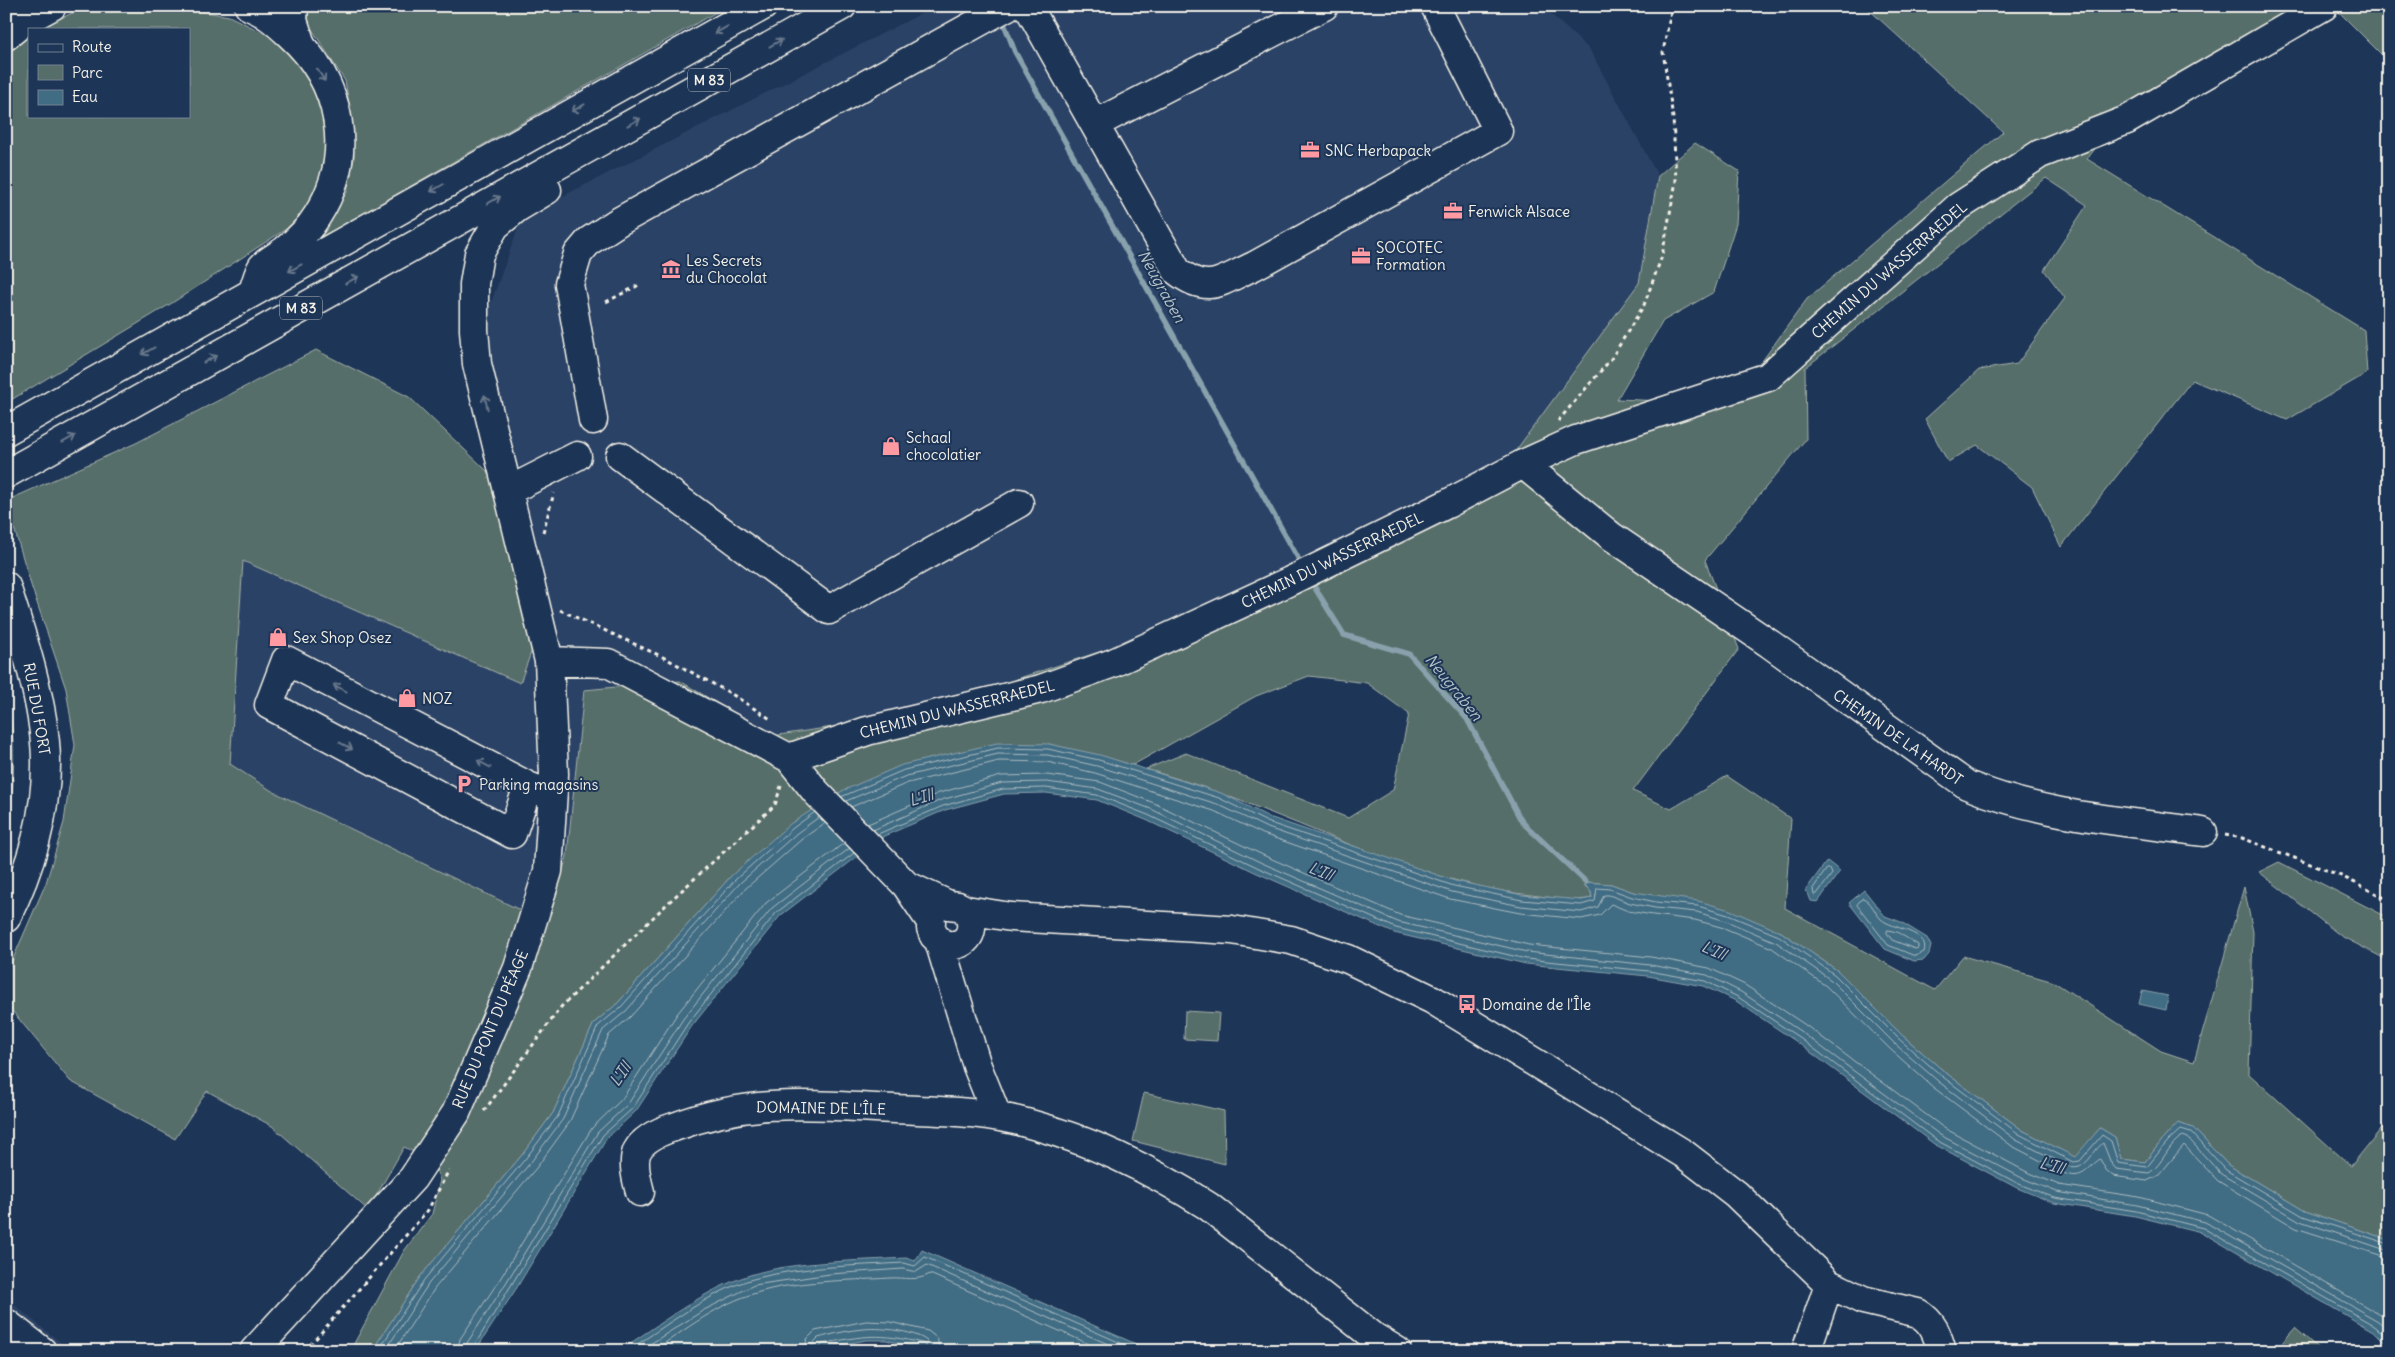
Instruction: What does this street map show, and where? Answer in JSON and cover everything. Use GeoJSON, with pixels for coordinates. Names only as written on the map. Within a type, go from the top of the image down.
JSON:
{"type":"FeatureCollection","features":[{"type":"Feature","properties":{"kind":"main road"},"geometry":{"type":"LineString","coordinates":[[6,14],[17,6]]}},
{"type":"Feature","properties":{"kind":"main road"},"geometry":{"type":"LineString","coordinates":[[6,36],[23,22],[52,6]]}},
{"type":"Feature","properties":{"kind":"main road"},"geometry":{"type":"LineString","coordinates":[[249,6],[266,13],[301,45],[325,80],[334,100],[338,123],[339,153],[334,185],[305,234],[262,266],[251,292]]}},
{"type":"Feature","properties":{"kind":"main road"},"geometry":{"type":"LineString","coordinates":[[294,6],[293,20],[301,45]]}},
{"type":"Feature","properties":{"kind":"main road","name":"M 83"},"geometry":{"type":"LineString","coordinates":[[6,431],[763,6]]}},
{"type":"Feature","properties":{"kind":"main road","name":"M 83"},"geometry":{"type":"LineString","coordinates":[[6,474],[842,6]]}},
{"type":"Feature","properties":{"kind":"main road"},"geometry":{"type":"LineString","coordinates":[[593,420],[569,284],[578,254],[589,241],[618,222],[1008,6]]}},
{"type":"Feature","properties":{"kind":"main road"},"geometry":{"type":"LineString","coordinates":[[1026,6],[1095,124],[1177,272],[1192,283],[1212,285],[1254,266],[1498,130],[1435,6]]}},
{"type":"Feature","properties":{"kind":"main road"},"geometry":{"type":"LineString","coordinates":[[1095,124],[1324,6]]}},
{"type":"Feature","properties":{"kind":"main road","name":"CHEMIN DU WASSERRAEDEL"},"geometry":{"type":"LineString","coordinates":[[789,758],[867,731],[1041,689],[1113,663],[1290,581],[1447,504],[1523,464],[1576,440],[1768,377],[1958,207],[2040,154],[2127,120],[2324,6]]}},
{"type":"Feature","properties":{"kind":"main road","name":"RUE DU PONT DU PÉAGE"},"geometry":{"type":"LineString","coordinates":[[254,1351],[412,1178],[456,1113],[518,968],[548,871],[540,790],[554,774],[549,661],[477,364],[474,330],[474,284],[479,254],[495,226],[517,208],[551,188],[576,154]]}},
{"type":"Feature","properties":{"kind":"main road"},"geometry":{"type":"LineString","coordinates":[[620,456],[829,610],[1019,503]]}},
{"type":"Feature","properties":{"kind":"main road"},"geometry":{"type":"LineString","coordinates":[[508,491],[567,461]]}},
{"type":"Feature","properties":{"kind":"main road","name":"CHEMIN DE LA HARDT"},"geometry":{"type":"LineString","coordinates":[[1523,464],[1611,536],[1770,644],[1967,785],[2005,800],[2046,810],[2203,832]]}},
{"type":"Feature","properties":{"kind":"main road","name":"RUE DU FORT"},"geometry":{"type":"LineString","coordinates":[[6,586],[35,686],[46,759],[45,791],[31,857],[6,918]]}},
{"type":"Feature","properties":{"kind":"main road"},"geometry":{"type":"LineString","coordinates":[[286,660],[540,790],[512,834],[269,705],[286,660]]}},
{"type":"Feature","properties":{"kind":"main road"},"geometry":{"type":"LineString","coordinates":[[549,661],[608,663],[789,758],[816,792],[906,885],[953,926],[954,987],[977,1066],[997,1116]]}},
{"type":"Feature","properties":{"kind":"main road"},"geometry":{"type":"LineString","coordinates":[[953,926],[1011,917],[1232,930],[1291,940],[1348,959],[1433,1000],[1684,1154],[1736,1194],[1829,1284],[1863,1300],[1918,1314],[1926,1318],[1938,1336],[1942,1351]]}},
{"type":"Feature","properties":{"kind":"main road","name":"DOMAINE DE L'ÎLE"},"geometry":{"type":"LineString","coordinates":[[640,1192],[636,1166],[637,1152],[644,1142],[655,1134],[676,1126],[732,1109],[779,1104],[943,1110],[997,1116],[1030,1124],[1091,1144],[1179,1188],[1208,1206],[1374,1337],[1398,1351]]}},
{"type":"Feature","properties":{"kind":"main road"},"geometry":{"type":"LineString","coordinates":[[1806,1351],[1829,1284]]}},
{"type":"Feature","properties":{"kind":"main road"},"geometry":{"type":"LineString","coordinates":[[6,1323],[42,1351]]}},
{"type":"Feature","properties":{"kind":"main road"},"geometry":{"type":"LineString","coordinates":[[6,1348],[10,1351]]}},
{"type":"Feature","properties":{"kind":"path"},"geometry":{"type":"LineString","coordinates":[[1554,426],[1611,359],[1644,305],[1662,256],[1676,181],[1673,118],[1663,52],[1672,6]]}},
{"type":"Feature","properties":{"kind":"path"},"geometry":{"type":"LineString","coordinates":[[606,302],[639,285]]}},
{"type":"Feature","properties":{"kind":"path"},"geometry":{"type":"LineString","coordinates":[[543,536],[546,516],[567,461]]}},
{"type":"Feature","properties":{"kind":"path"},"geometry":{"type":"LineString","coordinates":[[558,609],[673,662],[730,693],[774,722]]}},
{"type":"Feature","properties":{"kind":"path"},"geometry":{"type":"LineString","coordinates":[[480,1116],[561,1007],[669,902],[775,805],[789,758]]}},
{"type":"Feature","properties":{"kind":"path"},"geometry":{"type":"LineString","coordinates":[[2203,832],[2251,841],[2339,875],[2389,900]]}},
{"type":"Feature","properties":{"kind":"path"},"geometry":{"type":"LineString","coordinates":[[305,1351],[428,1210],[450,1166]]}},
{"type":"Feature","properties":{"kind":"shaded area"},"geometry":{"type":"Polygon","coordinates":[[[936,6],[1542,6],[1590,50],[1658,176],[1639,283],[1514,453],[1307,560],[1111,648],[900,717],[772,736],[584,690],[567,856],[551,913],[545,922],[272,791],[230,764],[243,561],[521,683],[479,336],[522,217],[936,6]]]}},
{"type":"Feature","properties":{"kind":"shaded area"},"geometry":{"type":"Polygon","coordinates":[[[6,1298],[71,1351],[6,1351],[6,1298]]]}},
{"type":"Feature","properties":{"kind":"green space"},"geometry":{"type":"Polygon","coordinates":[[[171,6],[229,16],[284,43],[309,77],[322,110],[327,148],[322,181],[309,206],[286,229],[172,303],[6,403],[6,52],[28,34],[28,118],[190,118],[190,28],[40,28],[85,7],[171,6]]]}},
{"type":"Feature","properties":{"kind":"green space"},"geometry":{"type":"Polygon","coordinates":[[[309,6],[727,6],[316,240],[347,192],[354,159],[352,120],[345,81],[308,23],[309,6]]]}},
{"type":"Feature","properties":{"kind":"green space"},"geometry":{"type":"Polygon","coordinates":[[[1865,6],[2314,6],[2124,112],[2087,159],[2364,330],[2367,373],[2287,420],[2192,380],[2061,547],[2032,487],[1977,445],[1948,462],[1925,419],[1979,370],[2017,364],[2065,298],[2044,270],[2087,205],[2046,178],[1805,368],[1806,439],[1705,560],[1739,649],[1633,791],[1671,809],[1727,776],[1791,819],[1785,908],[1935,990],[1963,956],[2054,982],[2161,1051],[2194,1062],[2244,887],[2253,932],[2249,1074],[2351,1166],[2389,1119],[2389,1240],[2305,1211],[2228,1165],[2193,1128],[2178,1123],[2145,1162],[2121,1159],[2115,1137],[2100,1128],[2076,1158],[2022,1130],[1946,1073],[1903,1036],[1838,971],[1781,932],[1633,892],[1611,884],[1586,882],[1584,885],[1591,892],[1592,898],[1573,900],[1497,890],[1457,881],[1378,855],[1213,790],[1146,769],[1186,753],[1348,818],[1393,790],[1409,714],[1367,683],[1309,676],[1256,696],[1133,765],[1049,744],[732,875],[617,1004],[594,1023],[553,1113],[522,1155],[420,1277],[372,1351],[350,1351],[404,1251],[432,1214],[440,1180],[433,1162],[404,1147],[368,1210],[272,1126],[207,1091],[175,1139],[70,1081],[9,1007],[6,999],[6,975],[46,883],[64,822],[75,745],[66,689],[31,585],[6,501],[136,443],[316,350],[409,397],[483,467],[515,501],[542,622],[520,683],[243,561],[230,764],[272,791],[545,922],[551,913],[567,856],[584,690],[680,681],[772,736],[900,717],[1111,648],[1307,560],[1514,453],[1639,283],[1658,176],[1695,143],[1739,171],[1736,224],[1714,292],[1663,321],[1617,399],[1731,404],[1807,299],[2003,132],[1865,6]]]}},
{"type":"Feature","properties":{"kind":"green space"},"geometry":{"type":"Polygon","coordinates":[[[2333,6],[2389,6],[2389,62],[2333,6]]]}},
{"type":"Feature","properties":{"kind":"green space"},"geometry":{"type":"Polygon","coordinates":[[[6,692],[12,726],[14,762],[12,797],[6,831],[6,692]]]}},
{"type":"Feature","properties":{"kind":"green space"},"geometry":{"type":"Polygon","coordinates":[[[2279,862],[2389,918],[2389,961],[2341,936],[2259,872],[2279,862]]]}},
{"type":"Feature","properties":{"kind":"green space"},"geometry":{"type":"Polygon","coordinates":[[[1185,1011],[1219,1013],[1217,1041],[1184,1039],[1185,1011]]]}},
{"type":"Feature","properties":{"kind":"green space"},"geometry":{"type":"Polygon","coordinates":[[[1144,1093],[1224,1111],[1225,1164],[1133,1141],[1144,1093]]]}},
{"type":"Feature","properties":{"kind":"green space"},"geometry":{"type":"Polygon","coordinates":[[[2295,1328],[2321,1351],[2275,1351],[2295,1328]]]}},
{"type":"Feature","properties":{"kind":"water","name":"L'Ill"},"geometry":{"type":"Polygon","coordinates":[[[997,743],[1049,744],[1100,755],[1221,793],[1269,817],[1455,881],[1522,895],[1582,900],[1592,898],[1591,892],[1584,884],[1586,882],[1611,884],[1633,892],[1698,901],[1730,910],[1781,932],[1838,971],[1903,1036],[1946,1073],[2022,1130],[2075,1157],[2100,1128],[2115,1137],[2121,1159],[2145,1162],[2178,1123],[2193,1128],[2228,1165],[2305,1211],[2389,1240],[2389,1347],[2373,1331],[2201,1232],[2135,1216],[2054,1203],[2017,1188],[1934,1144],[1794,1040],[1736,1001],[1703,986],[1648,976],[1526,964],[1394,933],[1257,873],[1146,820],[1097,800],[1046,793],[1004,794],[945,810],[884,836],[780,916],[692,1026],[636,1111],[607,1138],[516,1289],[475,1351],[372,1351],[420,1277],[522,1155],[553,1113],[594,1023],[617,1004],[732,875],[790,824],[842,791],[902,765],[997,743]]]}},
{"type":"Feature","properties":{"kind":"water"},"geometry":{"type":"Polygon","coordinates":[[[1827,861],[1840,871],[1818,902],[1811,901],[1808,893],[1805,891],[1827,861]]]}},
{"type":"Feature","properties":{"kind":"water"},"geometry":{"type":"Polygon","coordinates":[[[1864,890],[1885,916],[1901,922],[1927,938],[1931,946],[1929,954],[1924,960],[1914,961],[1885,949],[1849,903],[1864,890]]]}},
{"type":"Feature","properties":{"kind":"water"},"geometry":{"type":"Polygon","coordinates":[[[2142,991],[2168,996],[2166,1010],[2139,1004],[2142,991]]]}},
{"type":"Feature","properties":{"kind":"water"},"geometry":{"type":"Polygon","coordinates":[[[922,1250],[1152,1351],[931,1351],[886,1340],[866,1340],[810,1351],[618,1351],[698,1299],[750,1275],[767,1270],[827,1262],[906,1258],[915,1261],[922,1250]]]}},
{"type":"Feature","properties":{"kind":"waterway","name":"Neugraben"},"geometry":{"type":"LineString","coordinates":[[1005,26],[1015,52],[1298,558]]}},
{"type":"Feature","properties":{"kind":"waterway","name":"Neugraben"},"geometry":{"type":"LineString","coordinates":[[1315,588],[1344,635],[1409,654],[1467,719],[1522,822],[1586,882]]}},
{"type":"Feature","properties":{"kind":"place","name":"SNC Herbapack"},"geometry":{"type":"Point","coordinates":[1310,150]}},
{"type":"Feature","properties":{"kind":"place","name":"Fenwick Alsace"},"geometry":{"type":"Point","coordinates":[1453,211]}},
{"type":"Feature","properties":{"kind":"place","name":"SOCOTEC Formation"},"geometry":{"type":"Point","coordinates":[1361,256]}},
{"type":"Feature","properties":{"kind":"place","name":"Les Secrets du Chocolat"},"geometry":{"type":"Point","coordinates":[671,269]}},
{"type":"Feature","properties":{"kind":"place","name":"Schaal chocolatier"},"geometry":{"type":"Point","coordinates":[891,446]}},
{"type":"Feature","properties":{"kind":"place","name":"Sex Shop Osez"},"geometry":{"type":"Point","coordinates":[278,637]}},
{"type":"Feature","properties":{"kind":"place","name":"NOZ"},"geometry":{"type":"Point","coordinates":[407,698]}},
{"type":"Feature","properties":{"kind":"place","name":"Parking magasins"},"geometry":{"type":"Point","coordinates":[464,784]}},
{"type":"Feature","properties":{"kind":"place","name":"Domaine de l'Île"},"geometry":{"type":"Point","coordinates":[1467,1004]}}]}
